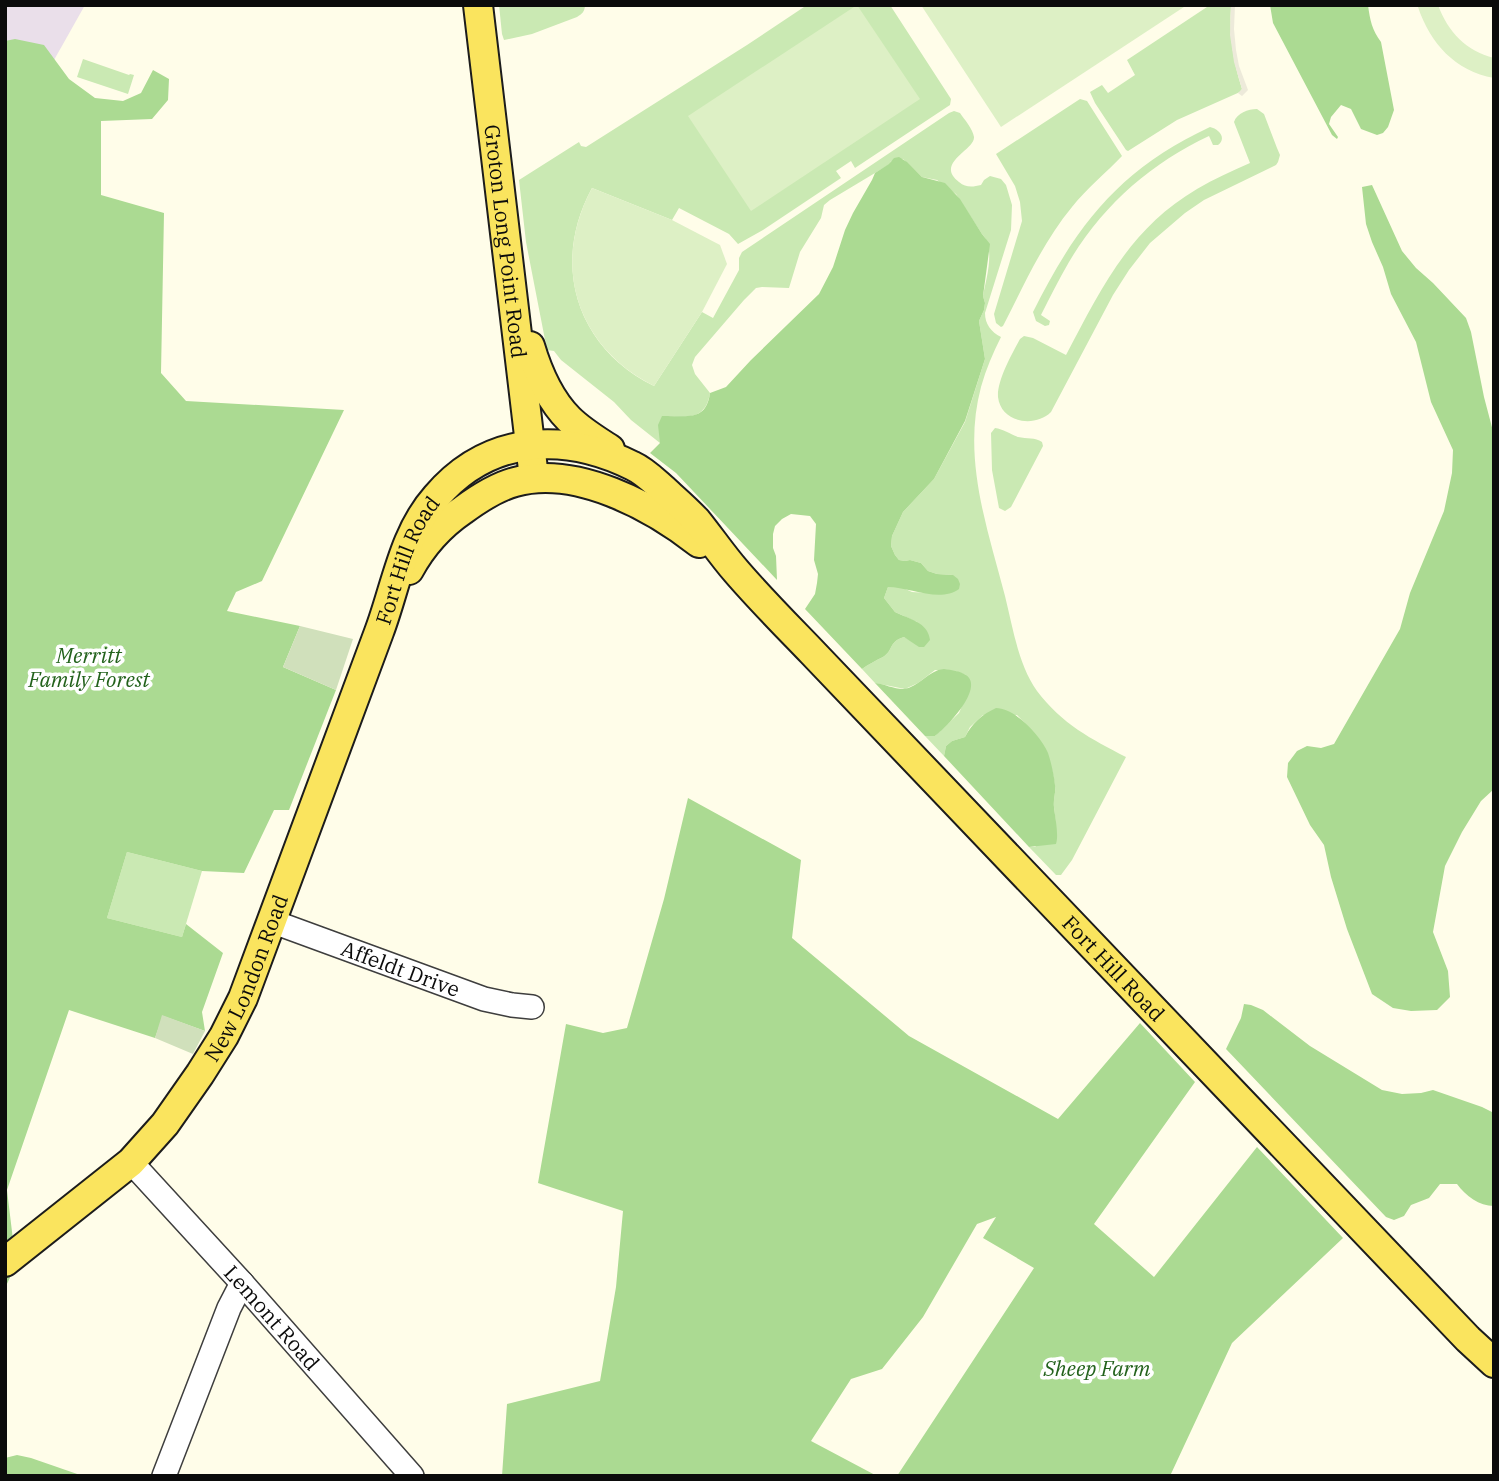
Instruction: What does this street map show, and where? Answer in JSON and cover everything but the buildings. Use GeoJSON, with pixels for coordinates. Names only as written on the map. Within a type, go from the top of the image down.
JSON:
{"type":"FeatureCollection","features":[{"type":"Feature","properties":{"kind":"main road","name":"Groton Long Point Road"},"geometry":{"type":"LineString","coordinates":[[478,5],[534,478]]}},
{"type":"Feature","properties":{"kind":"main road"},"geometry":{"type":"LineString","coordinates":[[509,264],[536,365],[552,398],[576,425],[635,467]]}},
{"type":"Feature","properties":{"kind":"main road","name":"Fort Hill Road"},"geometry":{"type":"LineString","coordinates":[[382,625],[410,538],[418,522],[436,497],[453,480],[484,459],[505,450],[531,444],[558,444],[582,447],[635,467],[690,514],[737,572],[1468,1339],[1494,1363]]}},
{"type":"Feature","properties":{"kind":"main road","name":"Fort Hill Road"},"geometry":{"type":"LineString","coordinates":[[382,625],[414,561],[448,521],[480,498],[505,485],[534,478],[570,481],[634,501],[676,526],[737,572]]}},
{"type":"Feature","properties":{"kind":"main road","name":"New London Road"},"geometry":{"type":"LineString","coordinates":[[5,1262],[131,1162],[165,1124],[224,1036],[243,998],[382,625]]}},
{"type":"Feature","properties":{"kind":"street","name":"Affeldt Drive"},"geometry":{"type":"LineString","coordinates":[[271,921],[484,999],[532,1007]]}},
{"type":"Feature","properties":{"kind":"street","name":"Lemont Road"},"geometry":{"type":"LineString","coordinates":[[131,1162],[412,1475]]}},
{"type":"Feature","properties":{"kind":"street"},"geometry":{"type":"LineString","coordinates":[[164,1476],[229,1308],[242,1283]]}},
{"type":"Feature","properties":{"kind":"shaded area"},"geometry":{"type":"Polygon","coordinates":[[[5,5],[85,5],[36,92],[5,79],[5,5]]]}},
{"type":"Feature","properties":{"kind":"shaded area"},"geometry":{"type":"Polygon","coordinates":[[[1231,5],[1235,5],[1236,50],[1248,90],[1242,96],[1238,93],[1242,89],[1230,35],[1231,5]]]}},
{"type":"Feature","properties":{"kind":"green space"},"geometry":{"type":"Polygon","coordinates":[[[499,5],[585,5],[583,12],[577,17],[532,34],[504,40],[499,5]]]}},
{"type":"Feature","properties":{"kind":"green space"},"geometry":{"type":"Polygon","coordinates":[[[807,5],[890,5],[951,99],[950,105],[855,168],[851,161],[836,171],[841,178],[738,244],[729,234],[679,208],[672,220],[592,188],[579,217],[573,246],[573,274],[578,302],[589,327],[606,350],[628,370],[654,386],[702,312],[713,318],[739,270],[742,252],[949,113],[960,113],[974,137],[969,147],[953,163],[953,175],[962,184],[970,186],[981,185],[990,176],[1001,179],[1006,185],[1012,205],[1011,230],[985,313],[989,327],[1001,337],[981,387],[976,414],[975,466],[984,518],[1021,658],[1030,680],[1047,703],[1078,730],[1126,757],[1072,860],[1061,875],[1056,875],[1029,847],[1035,847],[1055,829],[1055,789],[1047,755],[1025,723],[1017,715],[983,715],[970,727],[965,737],[946,746],[944,756],[925,736],[935,736],[959,713],[970,688],[966,675],[955,671],[935,670],[905,689],[875,683],[862,669],[883,657],[899,639],[904,637],[914,642],[917,622],[895,612],[884,598],[888,587],[927,593],[953,575],[937,574],[928,571],[921,563],[899,560],[891,546],[892,536],[903,512],[934,479],[965,422],[985,359],[979,321],[985,303],[983,296],[989,264],[988,247],[956,194],[937,180],[922,177],[903,159],[891,161],[824,205],[821,218],[800,252],[789,288],[756,288],[695,357],[692,365],[695,374],[710,393],[708,401],[696,415],[669,416],[660,443],[561,360],[554,351],[547,350],[526,242],[519,180],[579,142],[586,147],[807,5]]]}},
{"type":"Feature","properties":{"kind":"green space"},"geometry":{"type":"Polygon","coordinates":[[[857,5],[920,99],[751,211],[688,116],[857,5]]]}},
{"type":"Feature","properties":{"kind":"green space"},"geometry":{"type":"Polygon","coordinates":[[[921,5],[1187,5],[1001,127],[921,5]]]}},
{"type":"Feature","properties":{"kind":"green space"},"geometry":{"type":"Polygon","coordinates":[[[1210,5],[1231,5],[1232,48],[1242,89],[1177,120],[1126,150],[1090,92],[1102,85],[1108,93],[1135,75],[1127,60],[1210,5]]]}},
{"type":"Feature","properties":{"kind":"green space"},"geometry":{"type":"Polygon","coordinates":[[[1270,5],[1368,5],[1372,25],[1381,42],[1394,110],[1383,133],[1377,135],[1361,129],[1351,109],[1341,105],[1329,124],[1337,139],[1332,135],[1273,23],[1270,5]]]}},
{"type":"Feature","properties":{"kind":"green space"},"geometry":{"type":"Polygon","coordinates":[[[1415,5],[1438,5],[1447,24],[1459,39],[1475,51],[1494,58],[1494,78],[1467,69],[1446,53],[1429,32],[1415,5]]]}},
{"type":"Feature","properties":{"kind":"green space","name":"Merritt Family Forest"},"geometry":{"type":"Polygon","coordinates":[[[15,39],[44,45],[69,79],[95,98],[123,101],[141,93],[153,70],[169,79],[168,100],[152,119],[101,121],[101,195],[164,213],[161,373],[186,401],[344,410],[262,581],[236,592],[227,611],[300,626],[283,667],[336,690],[289,810],[274,810],[244,873],[202,871],[127,852],[107,918],[182,937],[186,924],[223,953],[202,1012],[205,1031],[163,1016],[155,1038],[69,1010],[7,1190],[16,1265],[5,1288],[5,41],[15,39]]]}},
{"type":"Feature","properties":{"kind":"green space"},"geometry":{"type":"Polygon","coordinates":[[[83,59],[134,75],[128,94],[77,77],[83,59]]]}},
{"type":"Feature","properties":{"kind":"green space"},"geometry":{"type":"Polygon","coordinates":[[[1080,99],[1087,101],[1122,156],[1084,193],[1062,220],[1043,249],[1001,327],[996,323],[994,314],[1022,221],[1015,186],[996,154],[1080,99]]]}},
{"type":"Feature","properties":{"kind":"green space"},"geometry":{"type":"Polygon","coordinates":[[[1257,109],[1264,114],[1280,155],[1276,165],[1204,200],[1150,243],[1113,295],[1051,412],[1044,417],[1028,421],[1005,413],[1000,406],[998,390],[1020,339],[1024,336],[1033,338],[1066,355],[1119,262],[1153,223],[1197,189],[1250,163],[1234,122],[1243,112],[1257,109]]]}},
{"type":"Feature","properties":{"kind":"green space"},"geometry":{"type":"Polygon","coordinates":[[[1210,127],[1221,134],[1222,140],[1218,145],[1213,145],[1209,136],[1167,159],[1130,188],[1097,222],[1069,262],[1041,315],[1050,321],[1049,325],[1045,326],[1036,321],[1033,312],[1050,281],[1067,252],[1104,202],[1151,161],[1178,143],[1210,127]]]}},
{"type":"Feature","properties":{"kind":"green space"},"geometry":{"type":"Polygon","coordinates":[[[899,157],[922,177],[945,183],[960,199],[990,244],[983,296],[984,310],[979,321],[985,359],[965,421],[934,479],[903,512],[892,536],[891,546],[899,560],[921,563],[928,571],[937,574],[953,575],[958,579],[959,589],[943,595],[934,595],[888,587],[884,598],[895,612],[922,625],[930,640],[924,647],[919,647],[904,637],[899,639],[883,657],[862,669],[805,609],[815,594],[818,574],[814,560],[816,524],[810,516],[791,514],[775,526],[773,548],[777,580],[676,473],[650,453],[660,443],[658,425],[662,416],[699,413],[708,403],[710,393],[726,387],[819,294],[833,267],[845,230],[875,173],[899,157]]]}},
{"type":"Feature","properties":{"kind":"green space"},"geometry":{"type":"Polygon","coordinates":[[[1372,185],[1402,251],[1466,318],[1494,435],[1494,789],[1481,801],[1445,866],[1433,932],[1448,971],[1450,997],[1437,1010],[1411,1011],[1393,1008],[1372,994],[1347,929],[1324,845],[1310,825],[1287,777],[1288,763],[1297,751],[1307,746],[1321,748],[1334,744],[1400,629],[1410,593],[1444,511],[1452,473],[1453,450],[1431,402],[1416,342],[1391,294],[1366,224],[1362,187],[1372,185]]]}},
{"type":"Feature","properties":{"kind":"green space"},"geometry":{"type":"Polygon","coordinates":[[[592,188],[672,220],[720,245],[727,264],[702,312],[654,386],[606,350],[589,327],[578,302],[573,275],[573,246],[579,217],[592,188]]]}},
{"type":"Feature","properties":{"kind":"green space"},"geometry":{"type":"Polygon","coordinates":[[[995,428],[1018,437],[1037,439],[1043,446],[1011,507],[1005,511],[999,508],[992,470],[991,433],[995,428]]]}},
{"type":"Feature","properties":{"kind":"green space"},"geometry":{"type":"Polygon","coordinates":[[[300,626],[353,639],[336,690],[283,667],[300,626]]]}},
{"type":"Feature","properties":{"kind":"green space"},"geometry":{"type":"Polygon","coordinates":[[[944,669],[966,675],[971,681],[971,689],[962,707],[935,736],[925,736],[875,683],[900,689],[909,688],[933,672],[944,669]]]}},
{"type":"Feature","properties":{"kind":"green space"},"geometry":{"type":"Polygon","coordinates":[[[996,708],[1011,713],[1026,724],[1048,753],[1055,785],[1056,844],[1029,847],[944,756],[946,746],[965,737],[978,720],[996,708]]]}},
{"type":"Feature","properties":{"kind":"green space","name":"Sheep Farm"},"geometry":{"type":"Polygon","coordinates":[[[688,798],[801,860],[792,938],[909,1036],[1058,1119],[1140,1023],[1195,1082],[1094,1224],[1154,1277],[1257,1147],[1343,1238],[1232,1343],[1170,1476],[897,1476],[1034,1268],[983,1238],[996,1217],[977,1224],[923,1317],[882,1369],[851,1379],[811,1441],[877,1476],[502,1476],[507,1404],[600,1381],[616,1287],[623,1211],[538,1183],[566,1024],[603,1033],[627,1028],[664,899],[688,798]]]}},
{"type":"Feature","properties":{"kind":"green space"},"geometry":{"type":"Polygon","coordinates":[[[127,852],[202,871],[182,937],[107,918],[127,852]]]}},
{"type":"Feature","properties":{"kind":"green space"},"geometry":{"type":"Polygon","coordinates":[[[1244,1004],[1263,1010],[1310,1046],[1382,1090],[1402,1094],[1433,1090],[1494,1113],[1494,1206],[1473,1200],[1457,1184],[1440,1184],[1429,1198],[1411,1205],[1404,1216],[1394,1220],[1386,1217],[1226,1049],[1241,1018],[1244,1004]]]}},
{"type":"Feature","properties":{"kind":"green space"},"geometry":{"type":"Polygon","coordinates":[[[162,1015],[205,1031],[193,1054],[155,1038],[162,1015]]]}},
{"type":"Feature","properties":{"kind":"green space"},"geometry":{"type":"Polygon","coordinates":[[[17,1455],[83,1476],[5,1476],[5,1458],[17,1455]]]}}]}
